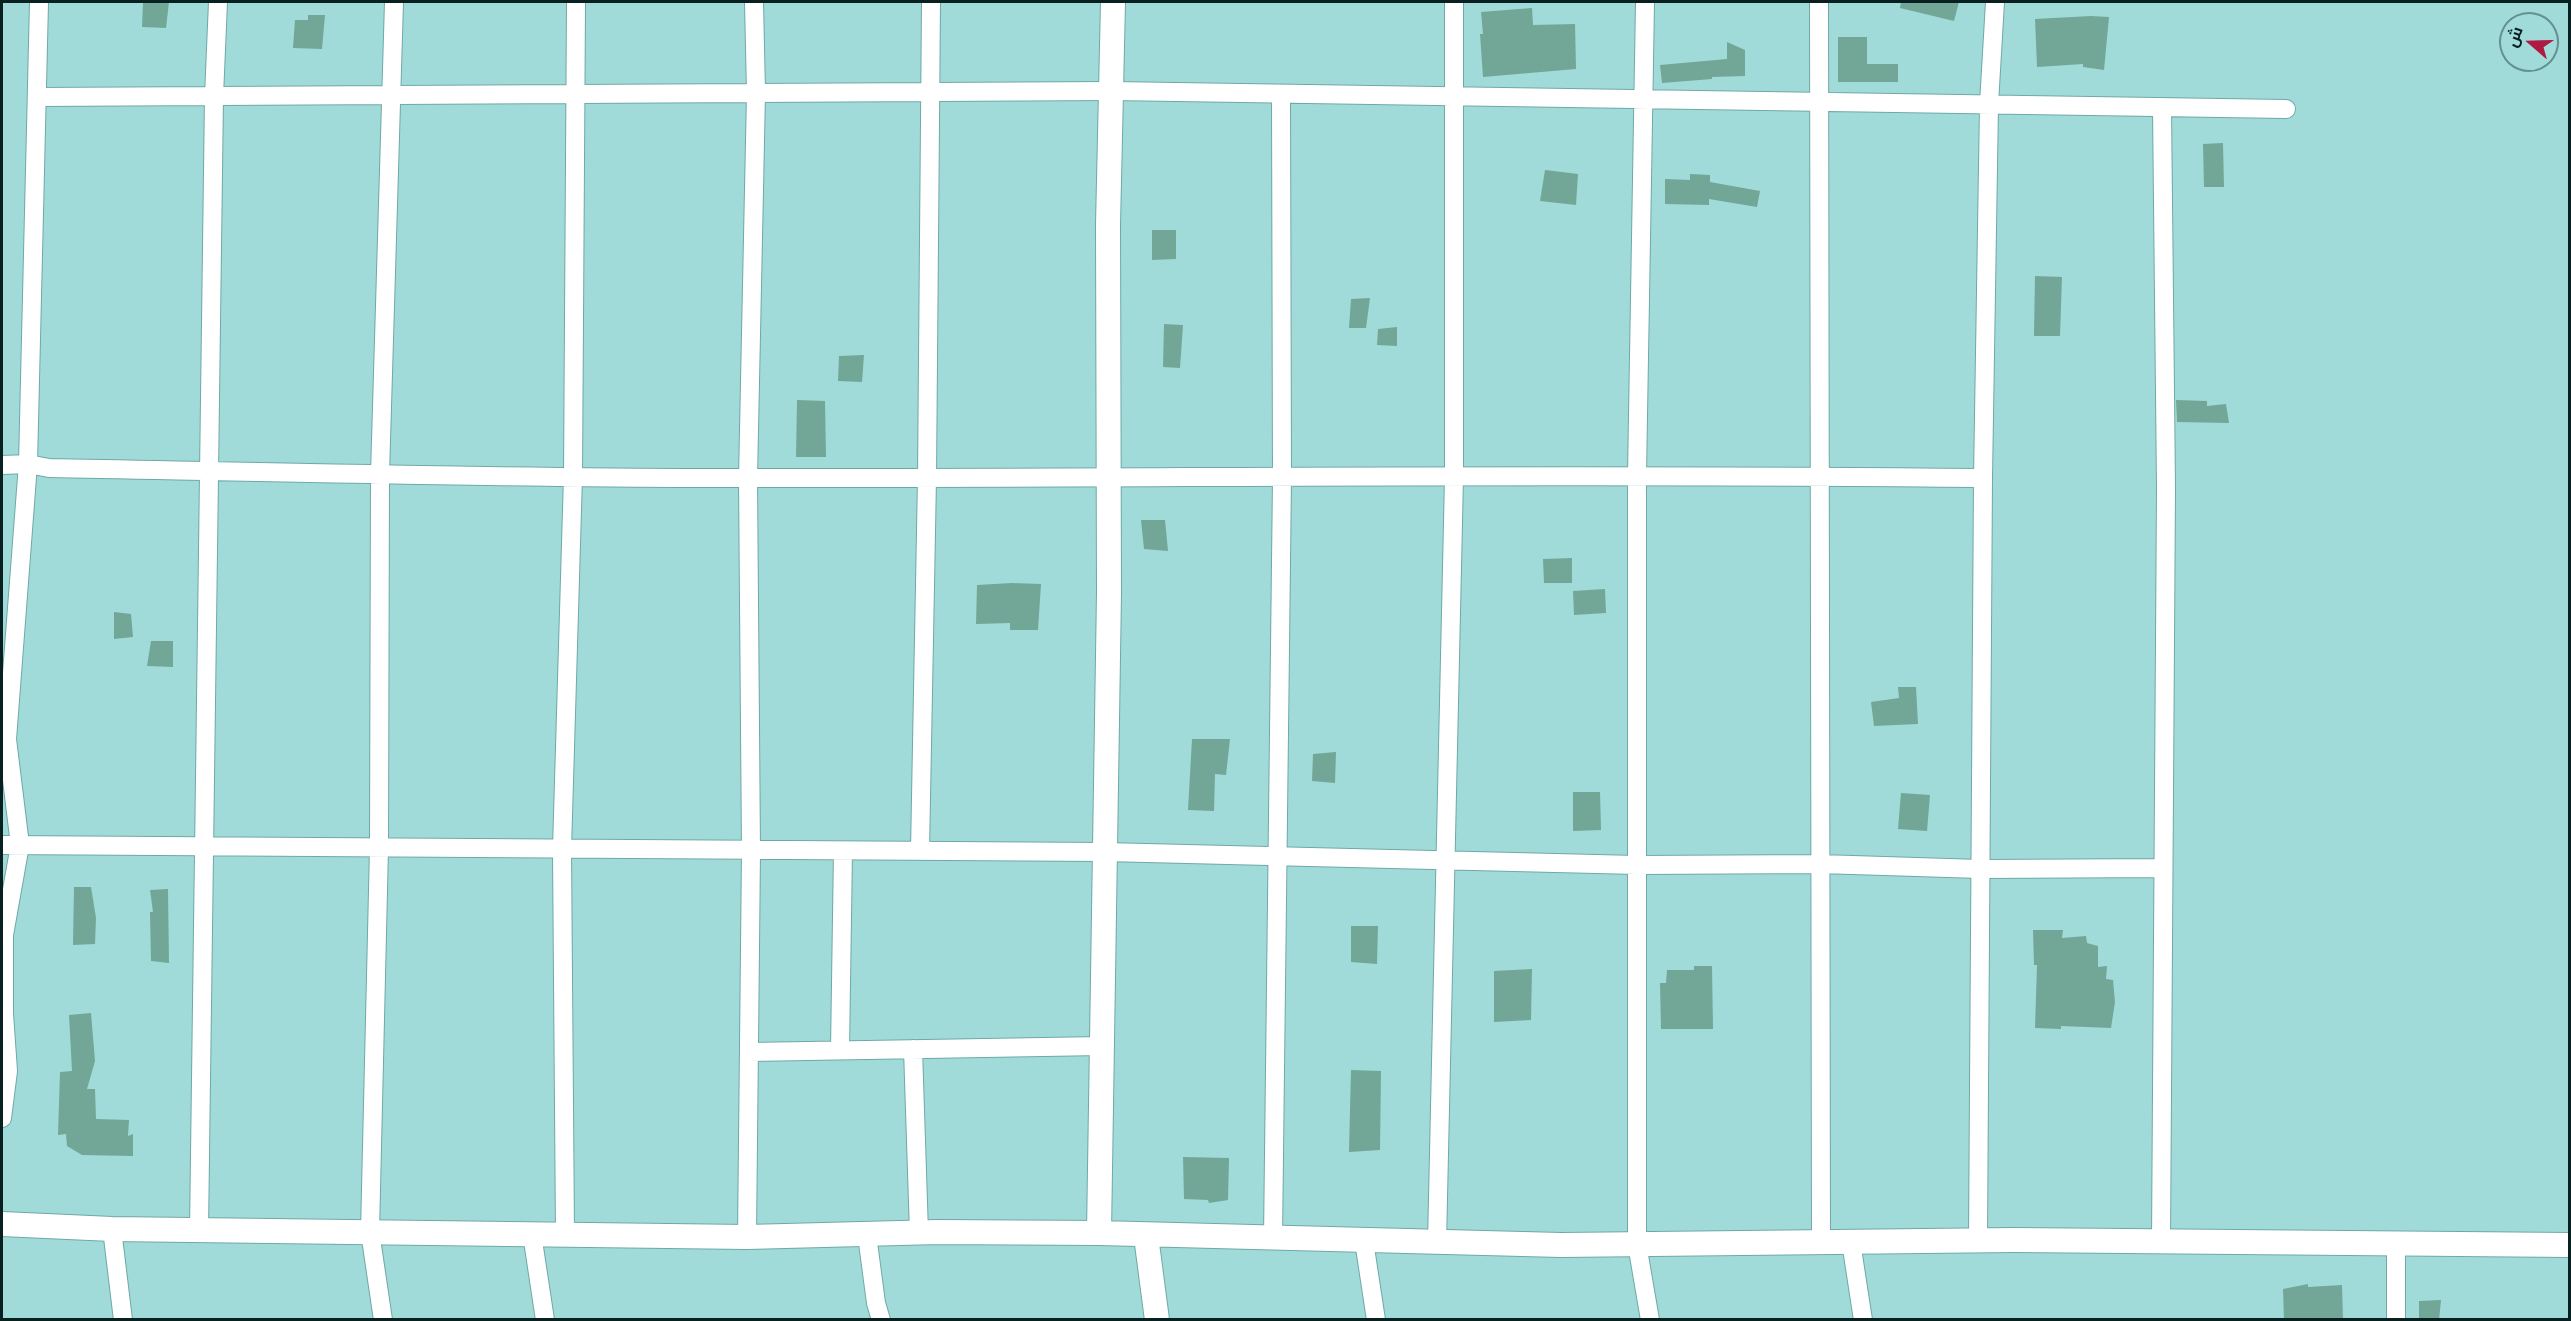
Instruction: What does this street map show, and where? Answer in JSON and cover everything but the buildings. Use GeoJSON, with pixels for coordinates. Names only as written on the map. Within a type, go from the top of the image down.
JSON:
{"type":"FeatureCollection","features":[{"type":"Feature","properties":{"kind":"street"},"geometry":{"type":"LineString","coordinates":[[2,1118],[8,1071],[3,1014],[4,935],[10,845],[7,739],[28,464],[39,2]]}},
{"type":"Feature","properties":{"kind":"street"},"geometry":{"type":"LineString","coordinates":[[199,1230],[214,96],[218,2]]}},
{"type":"Feature","properties":{"kind":"street"},"geometry":{"type":"LineString","coordinates":[[383,1320],[370,1232],[379,848],[380,474],[394,2]]}},
{"type":"Feature","properties":{"kind":"street"},"geometry":{"type":"LineString","coordinates":[[565,1235],[562,849],[573,476],[576,2]]}},
{"type":"Feature","properties":{"kind":"street"},"geometry":{"type":"LineString","coordinates":[[747,1237],[751,850],[748,478],[756,93],[754,2]]}},
{"type":"Feature","properties":{"kind":"street"},"geometry":{"type":"LineString","coordinates":[[920,851],[927,478],[931,2]]}},
{"type":"Feature","properties":{"kind":"street"},"geometry":{"type":"LineString","coordinates":[[1099,1233],[1113,2]]}},
{"type":"Feature","properties":{"kind":"street"},"geometry":{"type":"LineString","coordinates":[[1437,1243],[1454,477],[1454,2]]}},
{"type":"Feature","properties":{"kind":"street"},"geometry":{"type":"LineString","coordinates":[[1645,2],[1637,476],[1637,1244],[1650,1320]]}},
{"type":"Feature","properties":{"kind":"street"},"geometry":{"type":"LineString","coordinates":[[1819,2],[1821,1242]]}},
{"type":"Feature","properties":{"kind":"street"},"geometry":{"type":"LineString","coordinates":[[1978,1240],[1983,478],[1989,104],[1995,2]]}},
{"type":"Feature","properties":{"kind":"street"},"geometry":{"type":"LineString","coordinates":[[37,97],[1111,91],[2286,109]]}},
{"type":"Feature","properties":{"kind":"street"},"geometry":{"type":"LineString","coordinates":[[1273,1239],[1282,478],[1281,94]]}},
{"type":"Feature","properties":{"kind":"street"},"geometry":{"type":"LineString","coordinates":[[2161,1241],[2166,489],[2162,107]]}},
{"type":"Feature","properties":{"kind":"street"},"geometry":{"type":"LineString","coordinates":[[2,465],[28,464],[49,468],[380,474],[748,478],[1820,476],[1983,478]]}},
{"type":"Feature","properties":{"kind":"street"},"geometry":{"type":"LineString","coordinates":[[10,845],[1105,852],[1637,866],[1820,864],[1980,869],[2163,868]]}},
{"type":"Feature","properties":{"kind":"street"},"geometry":{"type":"LineString","coordinates":[[840,1050],[843,851]]}},
{"type":"Feature","properties":{"kind":"street"},"geometry":{"type":"LineString","coordinates":[[749,1052],[1102,1046]]}},
{"type":"Feature","properties":{"kind":"street"},"geometry":{"type":"LineString","coordinates":[[913,1049],[919,1233]]}},
{"type":"Feature","properties":{"kind":"street"},"geometry":{"type":"LineString","coordinates":[[2,1224],[112,1229],[747,1237],[919,1233],[1099,1233],[1437,1243],[1637,1244],[1978,1240],[2570,1245]]}},
{"type":"Feature","properties":{"kind":"street"},"geometry":{"type":"LineString","coordinates":[[112,1229],[123,1320]]}},
{"type":"Feature","properties":{"kind":"street"},"geometry":{"type":"LineString","coordinates":[[532,1234],[545,1320]]}},
{"type":"Feature","properties":{"kind":"street"},"geometry":{"type":"LineString","coordinates":[[867,1235],[876,1303],[881,1320]]}},
{"type":"Feature","properties":{"kind":"street"},"geometry":{"type":"LineString","coordinates":[[1146,1236],[1157,1320]]}},
{"type":"Feature","properties":{"kind":"street"},"geometry":{"type":"LineString","coordinates":[[1364,1241],[1376,1320]]}},
{"type":"Feature","properties":{"kind":"street"},"geometry":{"type":"LineString","coordinates":[[1851,1242],[1863,1320]]}},
{"type":"Feature","properties":{"kind":"street"},"geometry":{"type":"LineString","coordinates":[[2396,1244],[2396,1320]]}}]}
